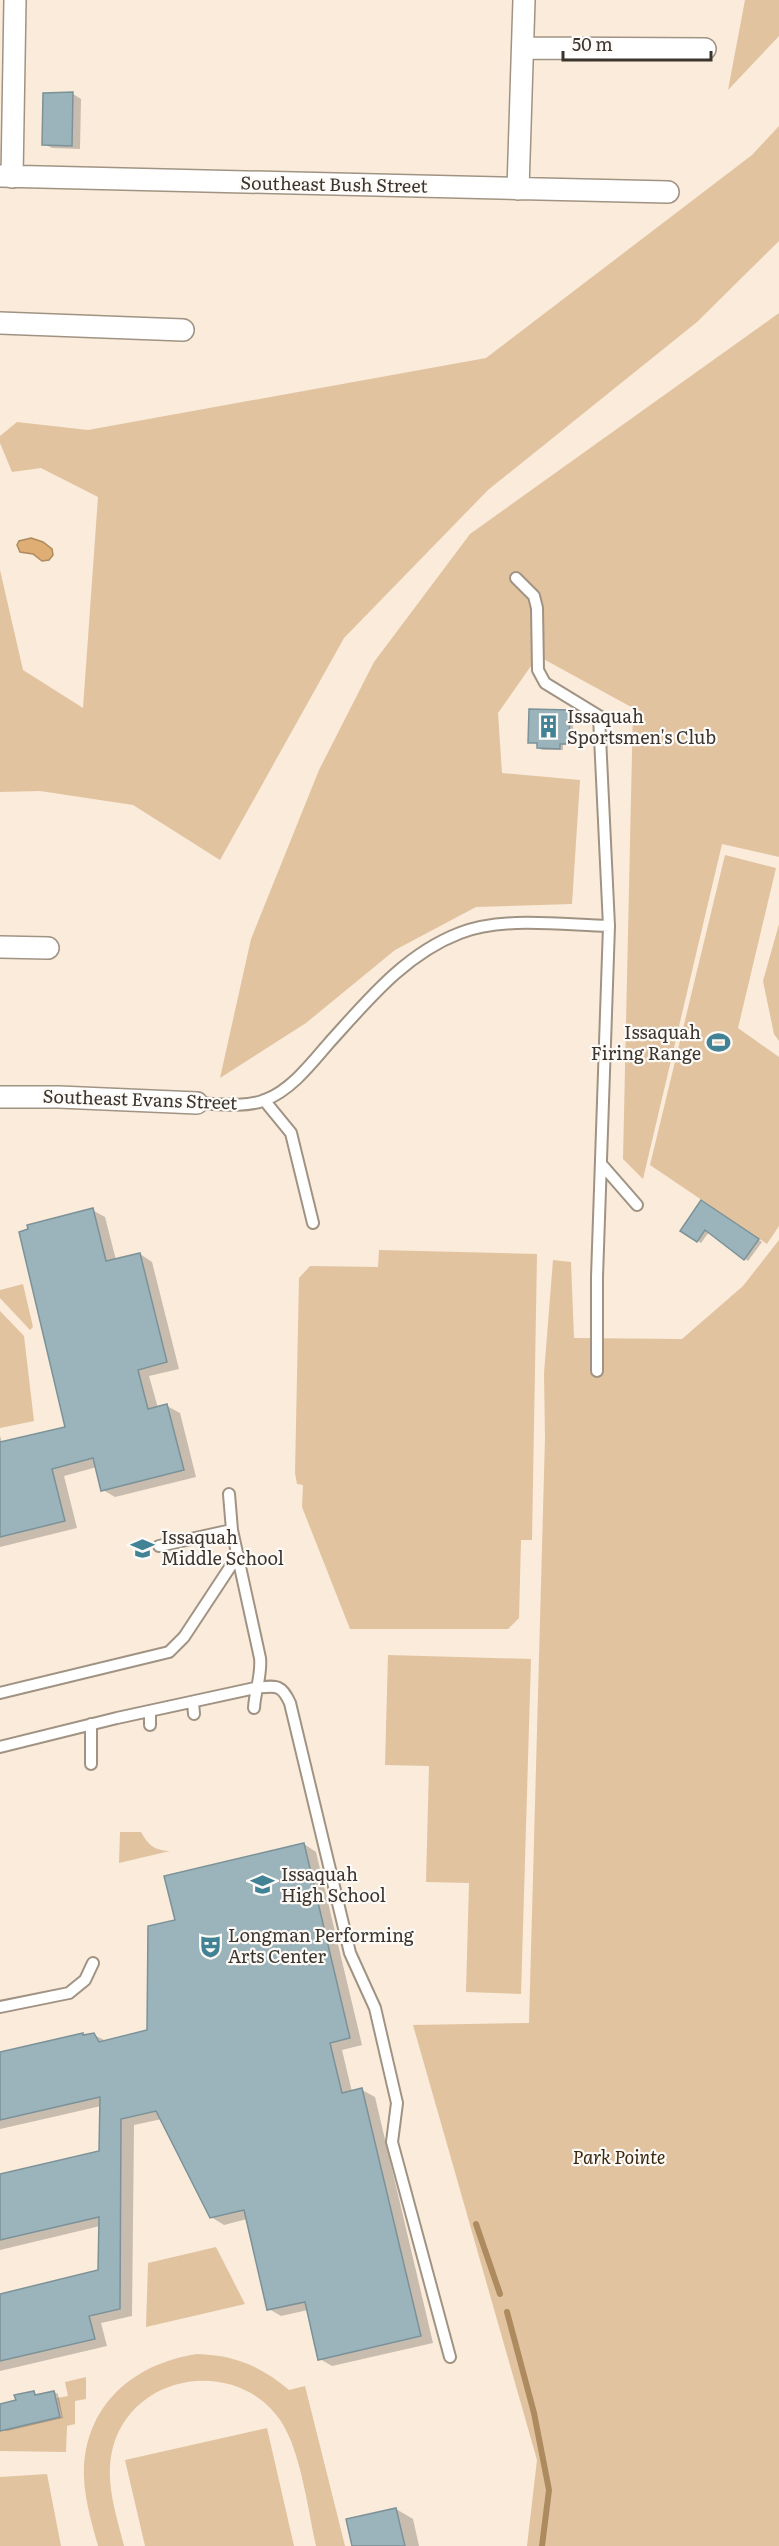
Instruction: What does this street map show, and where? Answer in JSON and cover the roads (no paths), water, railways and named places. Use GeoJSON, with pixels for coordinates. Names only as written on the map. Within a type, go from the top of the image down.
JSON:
{"type":"FeatureCollection","features":[{"type":"Feature","properties":{"kind":"street"},"geometry":{"type":"LineString","coordinates":[[6,176],[7,35],[15,0]]}},
{"type":"Feature","properties":{"kind":"street"},"geometry":{"type":"LineString","coordinates":[[518,189],[524,0]]}},
{"type":"Feature","properties":{"kind":"street"},"geometry":{"type":"LineString","coordinates":[[523,48],[705,49]]}},
{"type":"Feature","properties":{"kind":"street","name":"Southeast Bush Street"},"geometry":{"type":"LineString","coordinates":[[6,176],[668,192]]}},
{"type":"Feature","properties":{"kind":"street"},"geometry":{"type":"LineString","coordinates":[[0,324],[183,330]]}},
{"type":"Feature","properties":{"kind":"street"},"geometry":{"type":"LineString","coordinates":[[0,946],[48,948]]}},
{"type":"Feature","properties":{"kind":"street","name":"Southeast Evans Street"},"geometry":{"type":"LineString","coordinates":[[0,1097],[197,1103]]}},
{"type":"Feature","properties":{"kind":"lane"},"geometry":{"type":"LineString","coordinates":[[516,578],[534,596],[537,608],[538,670],[545,683],[599,716],[609,926],[603,1166],[597,1276],[597,1371]]}},
{"type":"Feature","properties":{"kind":"lane","name":"Southeast Evans Street"},"geometry":{"type":"LineString","coordinates":[[197,1103],[232,1104],[264,1100],[286,1087],[308,1067],[380,987],[437,943],[482,926],[516,924],[609,926]]}},
{"type":"Feature","properties":{"kind":"lane"},"geometry":{"type":"LineString","coordinates":[[264,1100],[291,1133],[313,1223]]}},
{"type":"Feature","properties":{"kind":"lane"},"geometry":{"type":"LineString","coordinates":[[603,1166],[637,1205]]}},
{"type":"Feature","properties":{"kind":"lane"},"geometry":{"type":"LineString","coordinates":[[229,1494],[232,1530],[260,1658],[260,1674],[255,1688],[255,1708]]}},
{"type":"Feature","properties":{"kind":"lane"},"geometry":{"type":"LineString","coordinates":[[159,1546],[232,1530]]}},
{"type":"Feature","properties":{"kind":"lane"},"geometry":{"type":"LineString","coordinates":[[0,1693],[169,1652],[184,1637],[238,1555]]}},
{"type":"Feature","properties":{"kind":"lane"},"geometry":{"type":"LineString","coordinates":[[0,1747],[91,1724],[255,1688],[275,1686],[286,1692],[350,1953],[375,2008],[397,2103],[392,2142],[450,2357]]}},
{"type":"Feature","properties":{"kind":"lane"},"geometry":{"type":"LineString","coordinates":[[194,1702],[194,1714]]}},
{"type":"Feature","properties":{"kind":"lane"},"geometry":{"type":"LineString","coordinates":[[150,1711],[150,1725]]}},
{"type":"Feature","properties":{"kind":"lane"},"geometry":{"type":"LineString","coordinates":[[91,1724],[91,1764]]}},
{"type":"Feature","properties":{"kind":"lane"},"geometry":{"type":"LineString","coordinates":[[0,2007],[69,1993],[86,1980],[93,1963]]}},
{"type":"Feature","properties":{"kind":"waterway"},"geometry":{"type":"LineString","coordinates":[[476,2224],[500,2294]]}},
{"type":"Feature","properties":{"kind":"waterway"},"geometry":{"type":"LineString","coordinates":[[507,2312],[534,2413],[549,2490],[542,2546]]}},
{"type":"Feature","properties":{"kind":"place","name":"Issaquah Sportsmen's Club"},"geometry":{"type":"Point","coordinates":[549,727]}},
{"type":"Feature","properties":{"kind":"place","name":"Issaquah Firing Range"},"geometry":{"type":"Point","coordinates":[719,1043]}},
{"type":"Feature","properties":{"kind":"place","name":"Issaquah Middle School"},"geometry":{"type":"Point","coordinates":[143,1548]}},
{"type":"Feature","properties":{"kind":"place","name":"Issaquah High School"},"geometry":{"type":"Point","coordinates":[263,1885]}},
{"type":"Feature","properties":{"kind":"place","name":"Longman Performing Arts Center"},"geometry":{"type":"Point","coordinates":[210,1946]}},
{"type":"Feature","properties":{"kind":"park label","name":"Park Pointe"},"geometry":{"type":"Point","coordinates":[619,2158]}}]}
